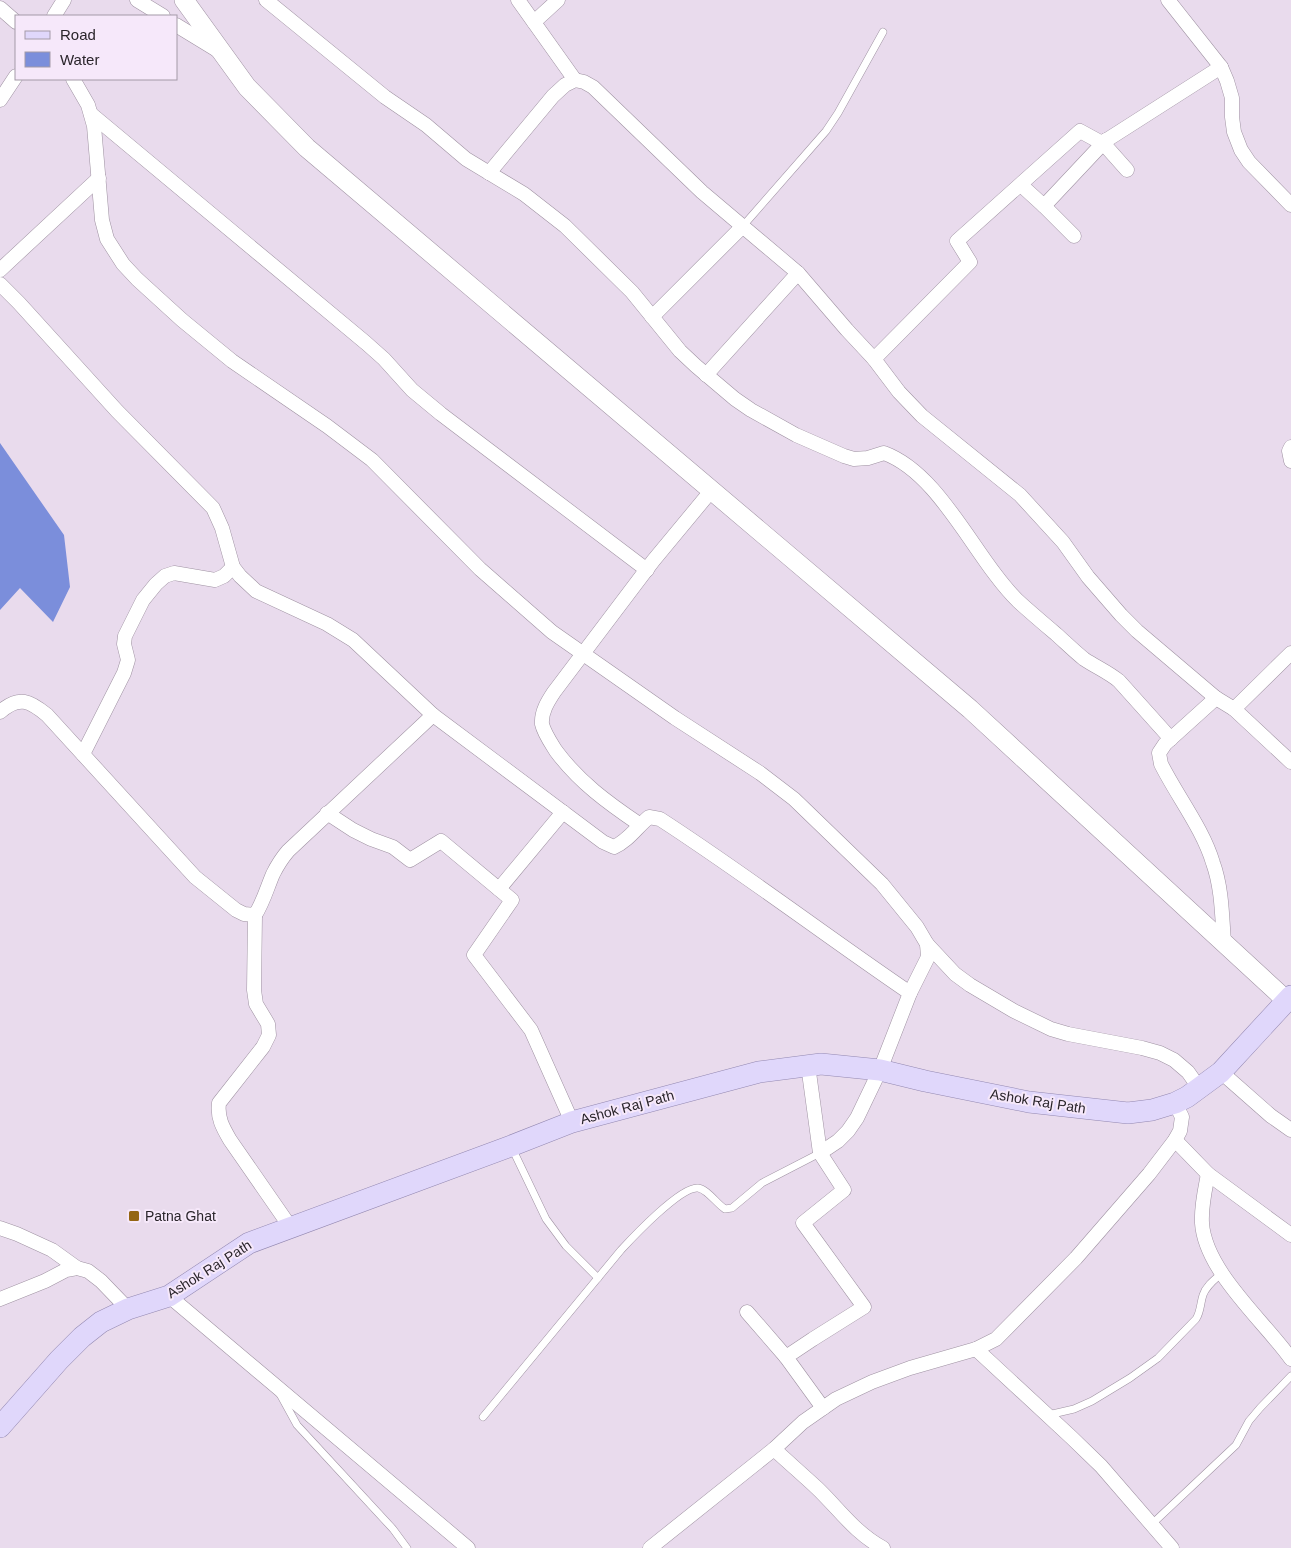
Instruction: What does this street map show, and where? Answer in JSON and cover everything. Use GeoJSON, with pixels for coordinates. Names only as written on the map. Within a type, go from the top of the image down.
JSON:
{"type":"FeatureCollection","features":[{"type":"Feature","properties":{"kind":"main road"},"geometry":{"type":"LineString","coordinates":[[190,2],[222,53],[247,86],[307,148],[970,709],[1224,943],[1289,999]]}},
{"type":"Feature","properties":{"kind":"main road","name":"Ashok Raj Path"},"geometry":{"type":"LineString","coordinates":[[0,1427],[59,1360],[82,1337],[101,1322],[128,1309],[169,1296],[249,1243],[572,1122],[760,1072],[821,1064],[880,1070],[1029,1102],[1128,1113],[1152,1110],[1175,1102],[1200,1089],[1221,1072],[1289,999]]}},
{"type":"Feature","properties":{"kind":"street"},"geometry":{"type":"LineString","coordinates":[[55,15],[64,0]]}},
{"type":"Feature","properties":{"kind":"street"},"geometry":{"type":"LineString","coordinates":[[137,0],[161,15]]}},
{"type":"Feature","properties":{"kind":"street"},"geometry":{"type":"LineString","coordinates":[[266,0],[385,97],[426,125],[466,159],[531,199],[565,226],[632,292],[669,339],[728,394],[751,410],[808,441],[844,456],[854,459],[868,458],[884,453],[902,462],[937,495],[992,570],[1018,601],[1084,658],[1110,673],[1119,681],[1171,739]]}},
{"type":"Feature","properties":{"kind":"street"},"geometry":{"type":"LineString","coordinates":[[518,0],[575,80]]}},
{"type":"Feature","properties":{"kind":"street"},"geometry":{"type":"LineString","coordinates":[[534,22],[558,0]]}},
{"type":"Feature","properties":{"kind":"street"},"geometry":{"type":"LineString","coordinates":[[1168,0],[1221,67],[1232,98],[1234,132],[1241,150],[1249,162],[1291,205]]}},
{"type":"Feature","properties":{"kind":"street"},"geometry":{"type":"LineString","coordinates":[[0,8],[15,21]]}},
{"type":"Feature","properties":{"kind":"street"},"geometry":{"type":"LineString","coordinates":[[178,25],[222,53]]}},
{"type":"Feature","properties":{"kind":"street"},"geometry":{"type":"LineString","coordinates":[[1044,206],[1105,141],[1221,67]]}},
{"type":"Feature","properties":{"kind":"street"},"geometry":{"type":"LineString","coordinates":[[0,100],[15,78]]}},
{"type":"Feature","properties":{"kind":"street"},"geometry":{"type":"LineString","coordinates":[[73,80],[84,99],[94,126],[97,142],[102,220],[107,240],[122,264],[182,320],[232,361],[328,426],[372,460],[497,584],[552,632],[675,718],[784,790],[882,884],[917,927],[927,944],[955,974],[1014,1011],[1051,1029],[1160,1053],[1174,1060],[1188,1072],[1200,1089]]}},
{"type":"Feature","properties":{"kind":"street"},"geometry":{"type":"LineString","coordinates":[[489,172],[564,85],[575,80],[593,87],[702,192],[798,274],[874,359],[899,392],[922,416],[1020,495],[1063,542],[1094,584],[1126,620],[1216,698],[1234,710],[1291,762]]}},
{"type":"Feature","properties":{"kind":"street"},"geometry":{"type":"LineString","coordinates":[[90,113],[366,342],[412,390],[436,410],[646,570]]}},
{"type":"Feature","properties":{"kind":"street"},"geometry":{"type":"LineString","coordinates":[[874,359],[970,262],[957,241],[1080,131],[1102,143],[1105,141]]}},
{"type":"Feature","properties":{"kind":"street"},"geometry":{"type":"LineString","coordinates":[[1105,141],[1127,170]]}},
{"type":"Feature","properties":{"kind":"street"},"geometry":{"type":"LineString","coordinates":[[0,270],[99,178]]}},
{"type":"Feature","properties":{"kind":"street"},"geometry":{"type":"LineString","coordinates":[[1021,185],[1074,236]]}},
{"type":"Feature","properties":{"kind":"street"},"geometry":{"type":"LineString","coordinates":[[652,317],[742,227]]}},
{"type":"Feature","properties":{"kind":"street"},"geometry":{"type":"LineString","coordinates":[[706,375],[798,274]]}},
{"type":"Feature","properties":{"kind":"street"},"geometry":{"type":"LineString","coordinates":[[0,284],[19,302],[117,411],[213,508],[222,528],[233,567],[256,591],[328,624],[347,636],[433,715],[604,842],[614,847],[623,843],[639,824],[649,817],[660,819],[910,993]]}},
{"type":"Feature","properties":{"kind":"street"},"geometry":{"type":"LineString","coordinates":[[1291,447],[1289,451],[1291,461]]}},
{"type":"Feature","properties":{"kind":"street"},"geometry":{"type":"LineString","coordinates":[[639,824],[596,793],[568,767],[552,745],[542,724],[542,716],[554,692],[646,570],[711,491]]}},
{"type":"Feature","properties":{"kind":"street"},"geometry":{"type":"LineString","coordinates":[[83,754],[124,673],[128,660],[124,644],[125,636],[143,600],[165,576],[174,573],[215,580],[224,576],[233,567]]}},
{"type":"Feature","properties":{"kind":"street"},"geometry":{"type":"LineString","coordinates":[[1234,710],[1291,653]]}},
{"type":"Feature","properties":{"kind":"street"},"geometry":{"type":"LineString","coordinates":[[1216,698],[1171,739],[1159,753],[1161,764],[1213,860],[1220,892],[1224,943]]}},
{"type":"Feature","properties":{"kind":"street"},"geometry":{"type":"LineString","coordinates":[[0,712],[14,703],[25,701],[47,715],[195,877],[236,910],[244,914],[255,915]]}},
{"type":"Feature","properties":{"kind":"street"},"geometry":{"type":"LineString","coordinates":[[292,1228],[230,1140],[222,1127],[218,1114],[219,1103],[263,1047],[269,1035],[268,1024],[256,1004],[254,990],[255,915],[273,873],[281,860],[327,813],[433,715]]}},
{"type":"Feature","properties":{"kind":"street"},"geometry":{"type":"LineString","coordinates":[[499,889],[563,812]]}},
{"type":"Feature","properties":{"kind":"street"},"geometry":{"type":"LineString","coordinates":[[327,813],[371,839],[393,847],[410,860],[441,841],[512,900],[474,955],[531,1030],[572,1122]]}},
{"type":"Feature","properties":{"kind":"street"},"geometry":{"type":"LineString","coordinates":[[820,1153],[838,1141],[848,1131],[864,1106],[910,993],[928,957],[927,944]]}},
{"type":"Feature","properties":{"kind":"street"},"geometry":{"type":"LineString","coordinates":[[786,1357],[812,1338],[864,1307],[803,1223],[844,1190],[820,1153],[808,1065]]}},
{"type":"Feature","properties":{"kind":"street"},"geometry":{"type":"LineString","coordinates":[[1221,1072],[1265,1111],[1291,1130]]}},
{"type":"Feature","properties":{"kind":"street"},"geometry":{"type":"LineString","coordinates":[[650,1548],[774,1449],[798,1427],[836,1399],[872,1382],[910,1368],[976,1349],[996,1339],[1060,1275],[1107,1223],[1175,1140],[1180,1131],[1182,1117],[1175,1102]]}},
{"type":"Feature","properties":{"kind":"street"},"geometry":{"type":"LineString","coordinates":[[1175,1140],[1208,1174],[1291,1235]]}},
{"type":"Feature","properties":{"kind":"street"},"geometry":{"type":"LineString","coordinates":[[1208,1174],[1202,1224],[1211,1257],[1221,1274],[1291,1360]]}},
{"type":"Feature","properties":{"kind":"street"},"geometry":{"type":"LineString","coordinates":[[0,1228],[52,1250],[77,1268],[88,1271],[128,1309]]}},
{"type":"Feature","properties":{"kind":"street"},"geometry":{"type":"LineString","coordinates":[[0,1299],[66,1270],[77,1268]]}},
{"type":"Feature","properties":{"kind":"street"},"geometry":{"type":"LineString","coordinates":[[169,1296],[468,1548]]}},
{"type":"Feature","properties":{"kind":"street"},"geometry":{"type":"LineString","coordinates":[[747,1312],[786,1357],[823,1408]]}},
{"type":"Feature","properties":{"kind":"street"},"geometry":{"type":"LineString","coordinates":[[976,1349],[1106,1472],[1172,1548]]}},
{"type":"Feature","properties":{"kind":"street"},"geometry":{"type":"LineString","coordinates":[[774,1449],[819,1489],[849,1523],[883,1548]]}},
{"type":"Feature","properties":{"kind":"lane"},"geometry":{"type":"LineString","coordinates":[[742,227],[826,131],[883,32]]}},
{"type":"Feature","properties":{"kind":"lane"},"geometry":{"type":"LineString","coordinates":[[511,1146],[546,1219],[566,1246],[598,1278]]}},
{"type":"Feature","properties":{"kind":"lane"},"geometry":{"type":"LineString","coordinates":[[483,1417],[598,1278],[639,1231],[663,1208],[689,1190],[698,1188],[707,1192],[718,1205],[725,1209],[732,1208],[762,1183],[820,1153]]}},
{"type":"Feature","properties":{"kind":"lane"},"geometry":{"type":"LineString","coordinates":[[1048,1416],[1074,1409],[1092,1401],[1147,1367],[1196,1319],[1200,1312],[1203,1293],[1221,1274]]}},
{"type":"Feature","properties":{"kind":"lane"},"geometry":{"type":"LineString","coordinates":[[1152,1524],[1236,1445],[1260,1408],[1291,1376]]}},
{"type":"Feature","properties":{"kind":"lane"},"geometry":{"type":"LineString","coordinates":[[277,1387],[297,1425],[393,1529],[407,1548]]}},
{"type":"Feature","properties":{"kind":"water"},"geometry":{"type":"Polygon","coordinates":[[[0,443],[64,535],[70,587],[53,622],[20,588],[0,610],[0,443]]]}},
{"type":"Feature","properties":{"kind":"place","name":"Patna Ghat"},"geometry":{"type":"Point","coordinates":[134,1216]}}]}
